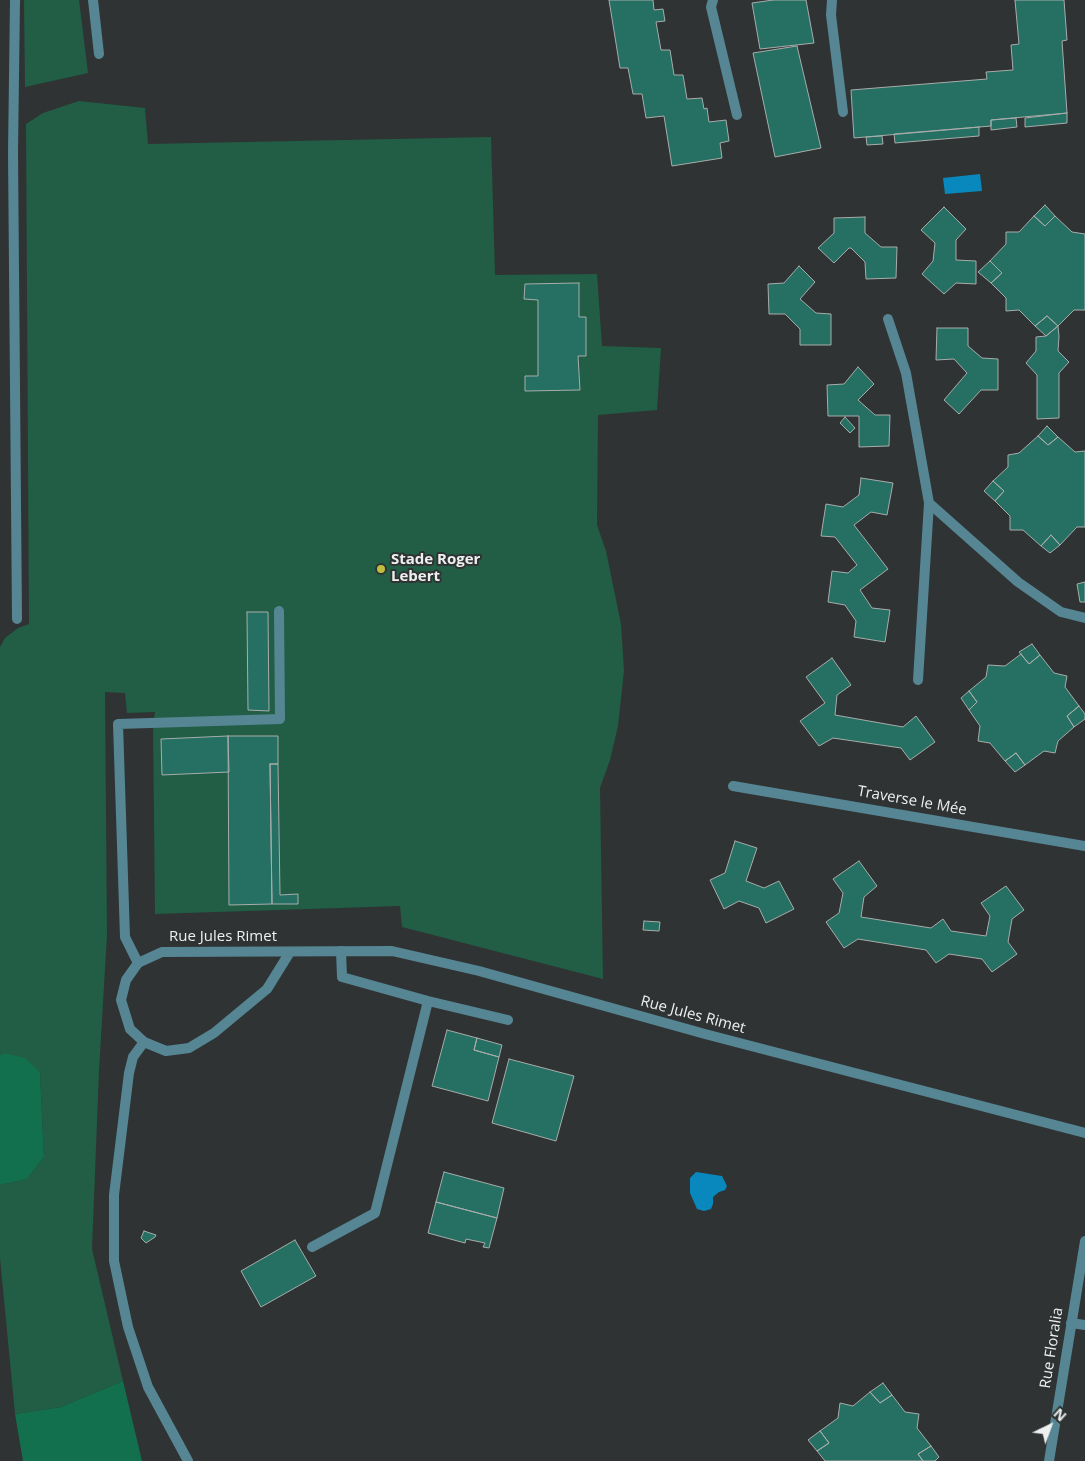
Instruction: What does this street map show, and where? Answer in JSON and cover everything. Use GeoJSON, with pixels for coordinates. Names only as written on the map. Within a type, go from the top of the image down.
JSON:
{"type":"FeatureCollection","features":[{"type":"Feature","properties":{"kind":"street"},"geometry":{"type":"LineString","coordinates":[[15,0],[17,619]]}},
{"type":"Feature","properties":{"kind":"street"},"geometry":{"type":"LineString","coordinates":[[93,0],[98,54]]}},
{"type":"Feature","properties":{"kind":"street"},"geometry":{"type":"LineString","coordinates":[[713,0],[712,7],[737,115]]}},
{"type":"Feature","properties":{"kind":"street"},"geometry":{"type":"LineString","coordinates":[[832,0],[831,15],[843,112]]}},
{"type":"Feature","properties":{"kind":"street"},"geometry":{"type":"LineString","coordinates":[[888,318],[906,373],[929,503],[918,680]]}},
{"type":"Feature","properties":{"kind":"street"},"geometry":{"type":"LineString","coordinates":[[929,503],[1018,582],[1061,612],[1085,618]]}},
{"type":"Feature","properties":{"kind":"street"},"geometry":{"type":"LineString","coordinates":[[138,963],[125,937],[118,724],[280,719],[279,611]]}},
{"type":"Feature","properties":{"kind":"street","name":"Traverse le Mée"},"geometry":{"type":"LineString","coordinates":[[733,786],[1085,846]]}},
{"type":"Feature","properties":{"kind":"street"},"geometry":{"type":"LineString","coordinates":[[341,951],[342,977],[428,1001],[508,1020]]}},
{"type":"Feature","properties":{"kind":"street","name":"Rue Jules Rimet"},"geometry":{"type":"LineString","coordinates":[[290,952],[267,989],[214,1033],[189,1048],[166,1051],[144,1042],[130,1029],[121,1000],[126,980],[138,963],[162,952],[392,951],[422,957],[1085,1133]]}},
{"type":"Feature","properties":{"kind":"street"},"geometry":{"type":"LineString","coordinates":[[312,1247],[375,1214],[428,1001]]}},
{"type":"Feature","properties":{"kind":"street"},"geometry":{"type":"LineString","coordinates":[[144,1042],[133,1057],[129,1074],[114,1195],[114,1262],[128,1327],[148,1387],[188,1461]]}},
{"type":"Feature","properties":{"kind":"street","name":"Rue Floralia"},"geometry":{"type":"LineString","coordinates":[[1049,1461],[1085,1241]]}},
{"type":"Feature","properties":{"kind":"street"},"geometry":{"type":"LineString","coordinates":[[1071,1323],[1085,1324]]}},
{"type":"Feature","properties":{"kind":"green space"},"geometry":{"type":"Polygon","coordinates":[[[24,0],[79,0],[88,73],[25,87],[24,0]]]}},
{"type":"Feature","properties":{"kind":"green space","name":"Stade Roger Lebert"},"geometry":{"type":"Polygon","coordinates":[[[79,101],[145,108],[148,144],[491,137],[495,275],[597,274],[602,346],[661,348],[657,410],[598,415],[597,525],[606,551],[621,624],[624,671],[618,726],[610,760],[600,788],[603,979],[402,927],[400,906],[155,914],[153,724],[155,712],[127,713],[125,693],[105,692],[107,935],[99,1071],[92,1249],[123,1381],[61,1407],[15,1414],[0,1258],[0,1185],[27,1179],[44,1157],[40,1072],[3,1053],[0,1055],[0,647],[5,638],[18,628],[29,624],[26,124],[43,113],[79,101]]]}},
{"type":"Feature","properties":{"kind":"green space"},"geometry":{"type":"Polygon","coordinates":[[[3,1053],[25,1058],[40,1072],[44,1157],[27,1179],[0,1185],[0,1055],[3,1053]]]}},
{"type":"Feature","properties":{"kind":"green space"},"geometry":{"type":"Polygon","coordinates":[[[123,1381],[142,1461],[23,1461],[15,1414],[61,1407],[123,1381]]]}},
{"type":"Feature","properties":{"kind":"water"},"geometry":{"type":"Polygon","coordinates":[[[980,174],[982,191],[945,194],[943,178],[980,174]]]}},
{"type":"Feature","properties":{"kind":"water"},"geometry":{"type":"Polygon","coordinates":[[[696,1172],[722,1176],[727,1186],[725,1190],[713,1197],[711,1209],[704,1211],[697,1209],[690,1193],[690,1178],[696,1172]]]}},
{"type":"Feature","properties":{"kind":"building"},"geometry":{"type":"Polygon","coordinates":[[[609,0],[653,0],[654,10],[663,9],[665,21],[656,22],[661,50],[670,50],[674,75],[683,75],[687,99],[702,98],[704,109],[707,108],[709,122],[726,120],[729,141],[720,143],[722,158],[672,166],[664,116],[646,118],[642,94],[633,94],[628,68],[620,68],[609,0]]]}},
{"type":"Feature","properties":{"kind":"building"},"geometry":{"type":"Polygon","coordinates":[[[773,0],[806,0],[814,43],[760,49],[752,3],[773,0]]]}},
{"type":"Feature","properties":{"kind":"building"},"geometry":{"type":"Polygon","coordinates":[[[1015,0],[1064,0],[1067,40],[1062,41],[1067,113],[991,120],[991,126],[854,138],[851,90],[987,79],[986,72],[1013,70],[1011,45],[1019,44],[1015,0]]]}},
{"type":"Feature","properties":{"kind":"building"},"geometry":{"type":"Polygon","coordinates":[[[797,46],[821,148],[775,157],[753,53],[797,46]]]}},
{"type":"Feature","properties":{"kind":"building"},"geometry":{"type":"Polygon","coordinates":[[[1067,113],[1067,123],[1025,127],[1025,118],[1067,113]]]}},
{"type":"Feature","properties":{"kind":"building"},"geometry":{"type":"Polygon","coordinates":[[[1016,118],[1017,127],[991,130],[991,120],[1016,118]]]}},
{"type":"Feature","properties":{"kind":"building"},"geometry":{"type":"Polygon","coordinates":[[[979,127],[979,136],[895,143],[894,134],[979,127]]]}},
{"type":"Feature","properties":{"kind":"building"},"geometry":{"type":"Polygon","coordinates":[[[882,136],[883,144],[867,145],[866,137],[882,136]]]}},
{"type":"Feature","properties":{"kind":"building"},"geometry":{"type":"Polygon","coordinates":[[[1045,205],[1055,216],[1045,226],[1034,216],[1045,205]]]}},
{"type":"Feature","properties":{"kind":"building"},"geometry":{"type":"Polygon","coordinates":[[[944,207],[966,229],[956,240],[956,260],[976,261],[976,284],[956,283],[944,294],[922,274],[933,261],[935,243],[921,230],[944,207]]]}},
{"type":"Feature","properties":{"kind":"building"},"geometry":{"type":"Polygon","coordinates":[[[1034,216],[1045,226],[1055,216],[1072,232],[1085,234],[1085,310],[1074,310],[1058,326],[1047,316],[1035,326],[1019,310],[1006,311],[1006,298],[991,283],[1002,273],[990,261],[1006,244],[1006,232],[1019,232],[1034,216]]]}},
{"type":"Feature","properties":{"kind":"building"},"geometry":{"type":"Polygon","coordinates":[[[865,217],[865,233],[881,247],[897,247],[896,278],[866,279],[865,262],[851,248],[834,263],[818,248],[834,233],[834,218],[865,217]]]}},
{"type":"Feature","properties":{"kind":"building"},"geometry":{"type":"Polygon","coordinates":[[[990,261],[1002,273],[991,283],[978,272],[990,261]]]}},
{"type":"Feature","properties":{"kind":"building"},"geometry":{"type":"Polygon","coordinates":[[[799,266],[815,282],[800,299],[816,313],[831,314],[831,345],[800,345],[800,329],[785,314],[769,314],[768,284],[784,283],[799,266]]]}},
{"type":"Feature","properties":{"kind":"building"},"geometry":{"type":"Polygon","coordinates":[[[579,283],[579,317],[586,317],[586,356],[578,356],[580,390],[525,391],[525,376],[538,376],[538,300],[524,299],[525,284],[579,283]]]}},
{"type":"Feature","properties":{"kind":"building"},"geometry":{"type":"Polygon","coordinates":[[[1047,316],[1058,326],[1046,336],[1035,326],[1047,316]]]}},
{"type":"Feature","properties":{"kind":"building"},"geometry":{"type":"Polygon","coordinates":[[[1058,326],[1058,351],[1069,362],[1059,373],[1059,418],[1037,419],[1037,375],[1026,363],[1036,351],[1036,337],[1046,336],[1058,326]]]}},
{"type":"Feature","properties":{"kind":"building"},"geometry":{"type":"Polygon","coordinates":[[[937,328],[968,328],[968,346],[982,358],[998,359],[998,390],[981,390],[959,414],[944,400],[967,373],[954,359],[936,360],[937,328]]]}},
{"type":"Feature","properties":{"kind":"building"},"geometry":{"type":"Polygon","coordinates":[[[858,367],[874,384],[858,400],[875,415],[890,415],[889,446],[859,447],[859,416],[828,416],[827,385],[844,384],[858,367]]]}},
{"type":"Feature","properties":{"kind":"building"},"geometry":{"type":"Polygon","coordinates":[[[845,417],[855,428],[850,433],[840,423],[845,417]]]}},
{"type":"Feature","properties":{"kind":"building"},"geometry":{"type":"Polygon","coordinates":[[[1047,426],[1058,437],[1048,445],[1038,436],[1047,426]]]}},
{"type":"Feature","properties":{"kind":"building"},"geometry":{"type":"Polygon","coordinates":[[[1038,436],[1048,445],[1058,437],[1075,452],[1085,451],[1085,527],[1077,527],[1060,545],[1051,535],[1041,546],[1023,530],[1010,530],[1010,516],[995,501],[1004,491],[993,481],[1008,467],[1008,455],[1019,453],[1038,436]]]}},
{"type":"Feature","properties":{"kind":"building"},"geometry":{"type":"Polygon","coordinates":[[[861,478],[893,483],[887,515],[871,512],[854,525],[888,569],[860,590],[872,608],[890,610],[885,642],[854,637],[856,621],[845,605],[828,602],[832,571],[848,573],[857,565],[835,537],[821,536],[826,504],[843,507],[859,495],[861,478]]]}},
{"type":"Feature","properties":{"kind":"building"},"geometry":{"type":"Polygon","coordinates":[[[993,481],[1004,491],[995,501],[984,491],[993,481]]]}},
{"type":"Feature","properties":{"kind":"building"},"geometry":{"type":"Polygon","coordinates":[[[1051,535],[1060,545],[1050,553],[1041,546],[1051,535]]]}},
{"type":"Feature","properties":{"kind":"building"},"geometry":{"type":"Polygon","coordinates":[[[1085,582],[1085,602],[1080,602],[1077,584],[1085,582]]]}},
{"type":"Feature","properties":{"kind":"building"},"geometry":{"type":"Polygon","coordinates":[[[247,612],[268,612],[269,711],[248,710],[247,612]]]}},
{"type":"Feature","properties":{"kind":"building"},"geometry":{"type":"Polygon","coordinates":[[[1032,644],[1040,655],[1029,664],[1019,652],[1032,644]]]}},
{"type":"Feature","properties":{"kind":"building"},"geometry":{"type":"Polygon","coordinates":[[[1021,654],[1029,664],[1040,655],[1054,673],[1067,676],[1065,687],[1079,706],[1067,716],[1074,727],[1058,741],[1055,753],[1044,751],[1025,765],[1016,753],[1005,761],[990,743],[978,741],[980,726],[969,710],[977,702],[969,691],[986,677],[988,665],[1005,666],[1021,654]]]}},
{"type":"Feature","properties":{"kind":"building"},"geometry":{"type":"Polygon","coordinates":[[[832,658],[851,685],[837,695],[835,715],[903,727],[916,716],[935,742],[910,760],[901,748],[833,738],[819,746],[800,721],[825,703],[806,677],[832,658]]]}},
{"type":"Feature","properties":{"kind":"building"},"geometry":{"type":"Polygon","coordinates":[[[969,691],[977,702],[969,710],[961,698],[969,691]]]}},
{"type":"Feature","properties":{"kind":"building"},"geometry":{"type":"Polygon","coordinates":[[[1079,706],[1085,714],[1085,719],[1074,727],[1067,716],[1079,706]]]}},
{"type":"Feature","properties":{"kind":"building"},"geometry":{"type":"Polygon","coordinates":[[[228,736],[229,772],[162,775],[161,739],[228,736]]]}},
{"type":"Feature","properties":{"kind":"building"},"geometry":{"type":"Polygon","coordinates":[[[228,736],[278,736],[278,764],[270,764],[272,904],[229,905],[228,736]]]}},
{"type":"Feature","properties":{"kind":"building"},"geometry":{"type":"Polygon","coordinates":[[[1016,753],[1025,765],[1015,772],[1005,761],[1016,753]]]}},
{"type":"Feature","properties":{"kind":"building"},"geometry":{"type":"Polygon","coordinates":[[[270,764],[278,764],[280,895],[298,894],[298,904],[272,904],[270,764]]]}},
{"type":"Feature","properties":{"kind":"building"},"geometry":{"type":"Polygon","coordinates":[[[735,841],[757,848],[746,881],[764,888],[779,881],[794,909],[766,923],[759,908],[739,901],[724,909],[710,880],[725,873],[735,841]]]}},
{"type":"Feature","properties":{"kind":"building"},"geometry":{"type":"Polygon","coordinates":[[[859,861],[877,886],[864,897],[861,917],[931,928],[943,919],[951,931],[986,936],[990,916],[981,903],[1006,886],[1024,910],[1012,919],[1008,942],[1017,954],[992,972],[982,959],[949,954],[936,963],[926,950],[858,939],[844,948],[826,922],[839,913],[843,893],[833,879],[859,861]]]}},
{"type":"Feature","properties":{"kind":"building"},"geometry":{"type":"Polygon","coordinates":[[[644,921],[660,922],[659,931],[643,930],[644,921]]]}},
{"type":"Feature","properties":{"kind":"building"},"geometry":{"type":"Polygon","coordinates":[[[447,1030],[477,1038],[474,1050],[499,1057],[488,1101],[432,1086],[447,1030]]]}},
{"type":"Feature","properties":{"kind":"building"},"geometry":{"type":"Polygon","coordinates":[[[477,1038],[502,1045],[499,1057],[474,1050],[477,1038]]]}},
{"type":"Feature","properties":{"kind":"building"},"geometry":{"type":"Polygon","coordinates":[[[509,1059],[574,1076],[556,1141],[492,1123],[509,1059]]]}},
{"type":"Feature","properties":{"kind":"building"},"geometry":{"type":"Polygon","coordinates":[[[444,1172],[504,1188],[497,1218],[436,1202],[444,1172]]]}},
{"type":"Feature","properties":{"kind":"building"},"geometry":{"type":"Polygon","coordinates":[[[436,1202],[497,1218],[489,1248],[483,1247],[485,1243],[466,1239],[465,1243],[428,1233],[436,1202]]]}},
{"type":"Feature","properties":{"kind":"building"},"geometry":{"type":"Polygon","coordinates":[[[144,1231],[156,1235],[146,1243],[141,1238],[144,1231]]]}},
{"type":"Feature","properties":{"kind":"building"},"geometry":{"type":"Polygon","coordinates":[[[295,1240],[316,1276],[261,1307],[241,1271],[295,1240]]]}},
{"type":"Feature","properties":{"kind":"building"},"geometry":{"type":"Polygon","coordinates":[[[883,1383],[892,1395],[880,1403],[870,1392],[883,1383]]]}},
{"type":"Feature","properties":{"kind":"building"},"geometry":{"type":"Polygon","coordinates":[[[870,1392],[880,1403],[892,1395],[905,1412],[919,1414],[917,1428],[931,1446],[918,1454],[923,1461],[825,1461],[817,1451],[829,1443],[820,1431],[838,1418],[840,1403],[853,1406],[870,1392]]]}},
{"type":"Feature","properties":{"kind":"building"},"geometry":{"type":"Polygon","coordinates":[[[820,1431],[829,1443],[817,1451],[808,1440],[820,1431]]]}},
{"type":"Feature","properties":{"kind":"building"},"geometry":{"type":"Polygon","coordinates":[[[931,1446],[939,1457],[935,1461],[923,1461],[918,1454],[931,1446]]]}},
{"type":"Feature","properties":{"kind":"place","name":"Stade Roger Lebert"},"geometry":{"type":"Point","coordinates":[381,569]}}]}
